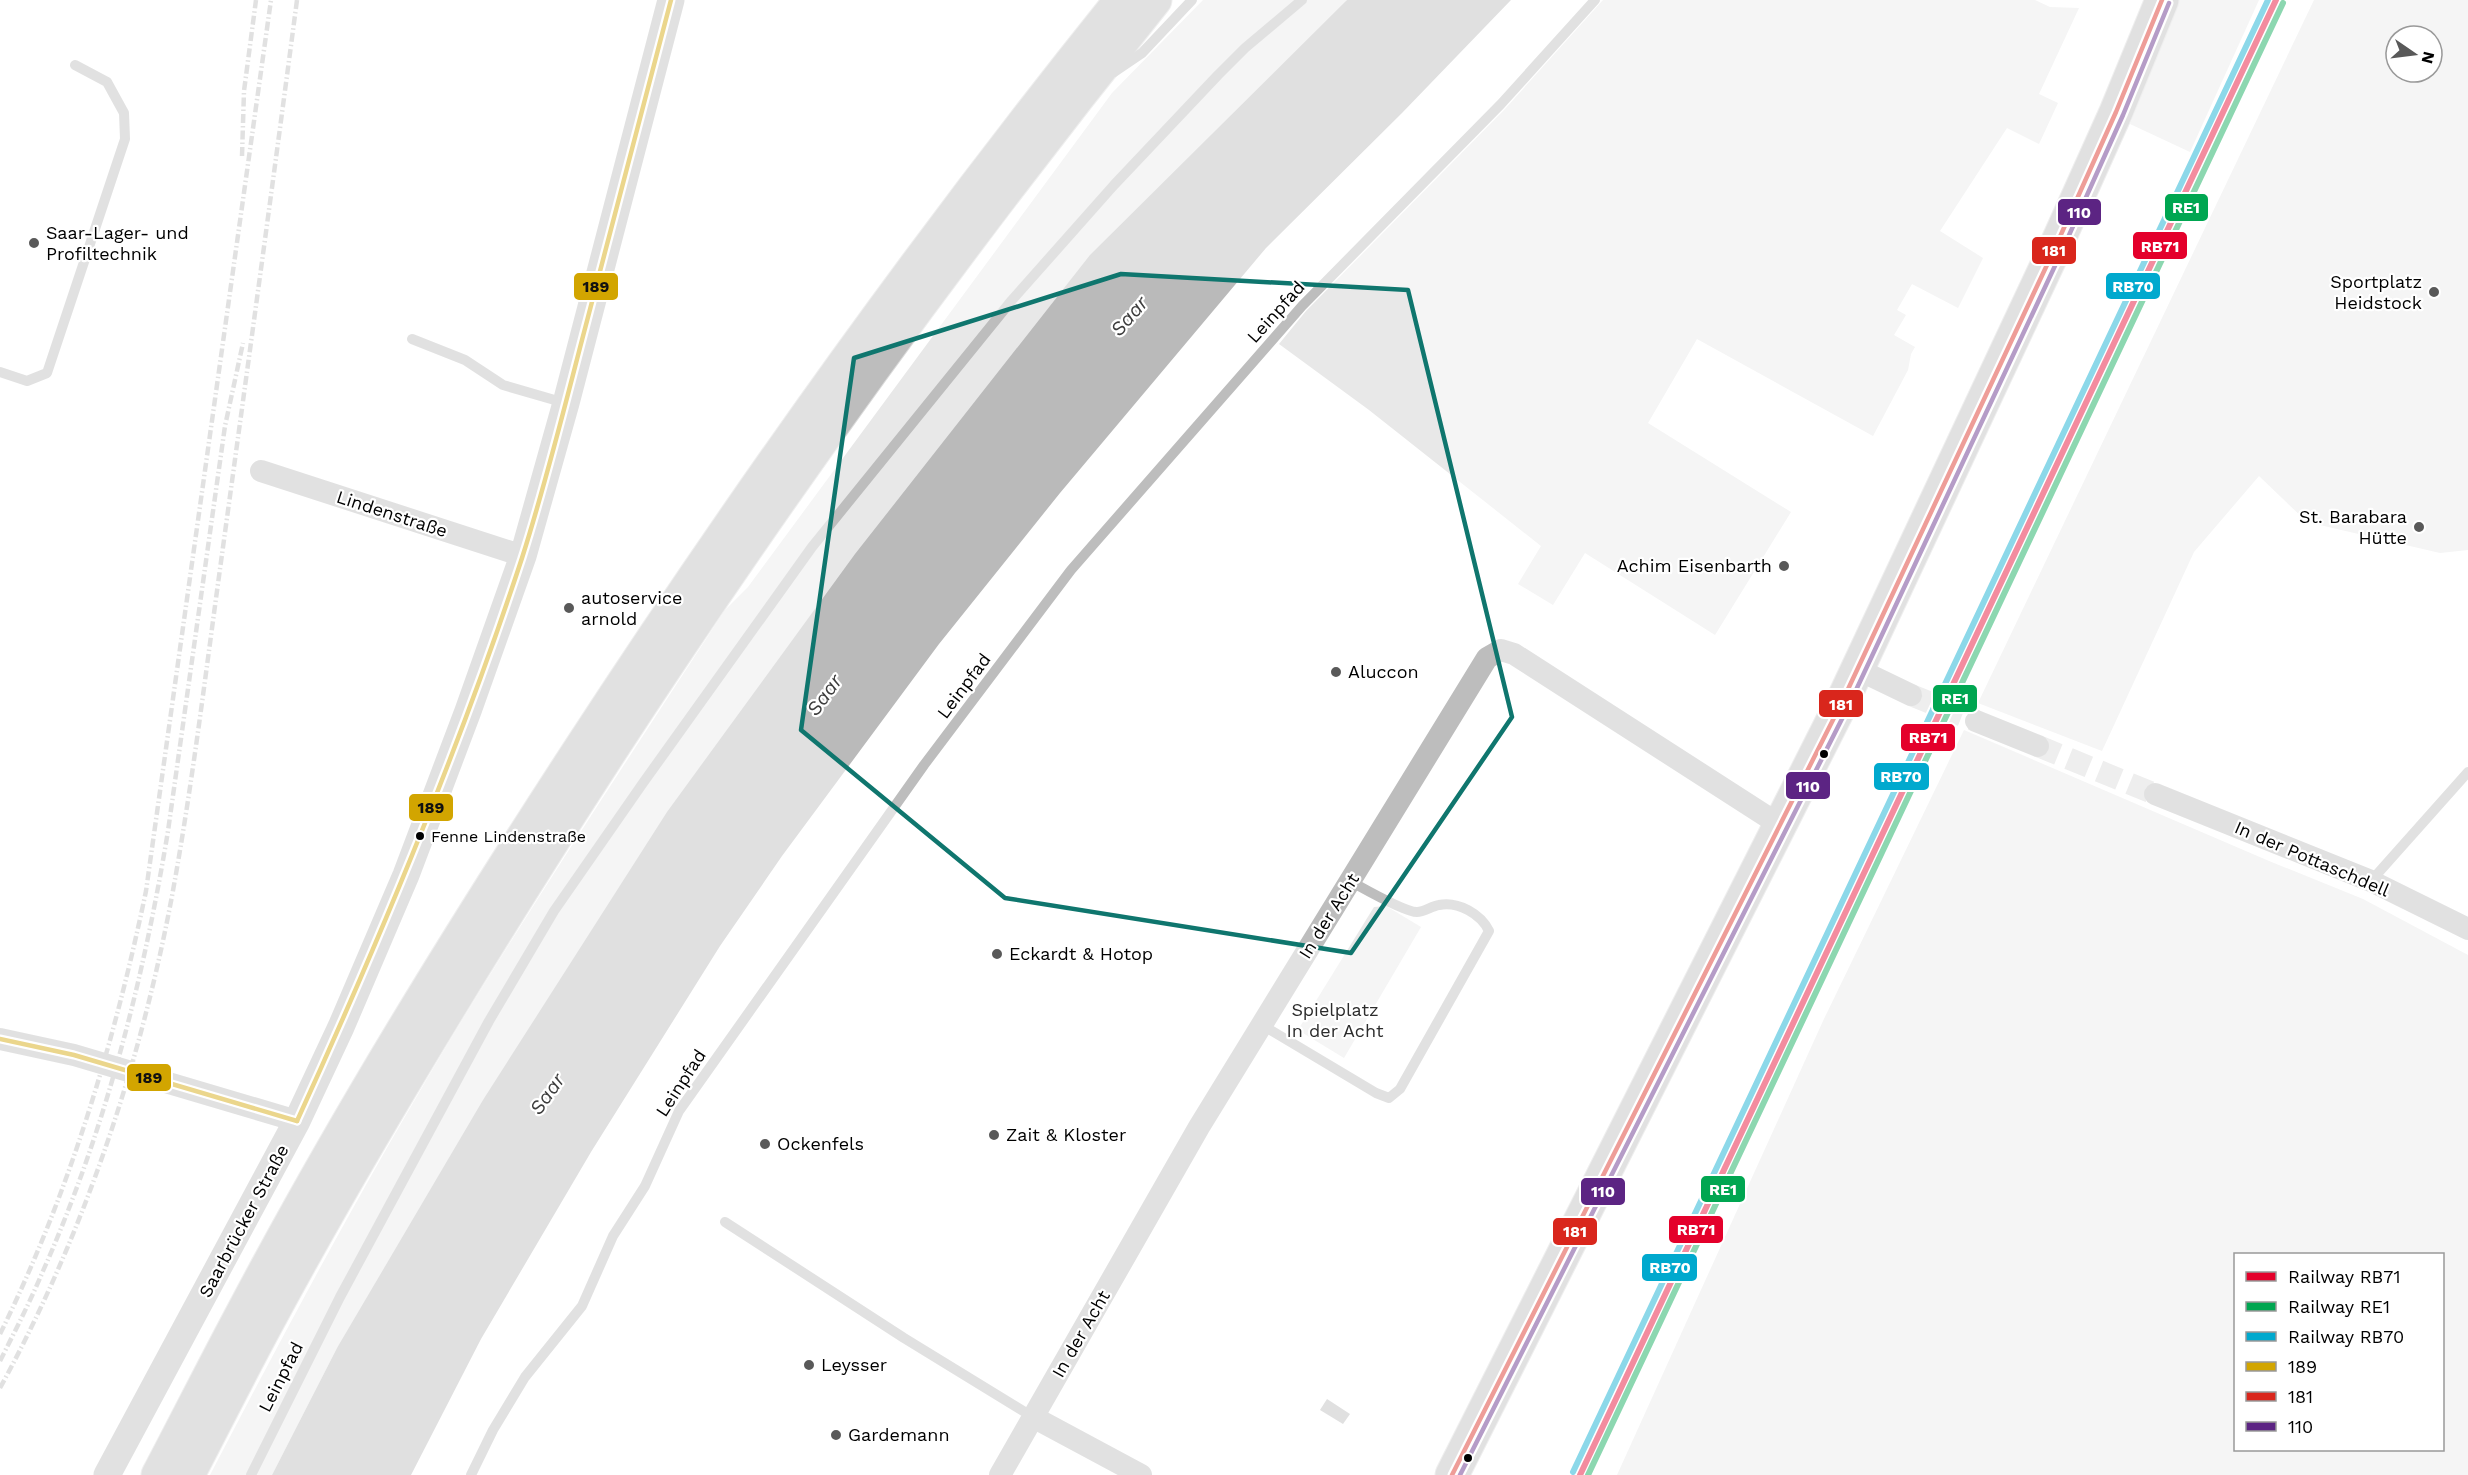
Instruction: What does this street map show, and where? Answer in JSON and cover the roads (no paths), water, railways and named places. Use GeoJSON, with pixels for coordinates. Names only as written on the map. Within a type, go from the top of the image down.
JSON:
{"type":"FeatureCollection","features":[{"type":"Feature","properties":{"kind":"main road"},"geometry":{"type":"LineString","coordinates":[[158,1475],[245,1308],[330,1156],[433,981],[618,690],[768,467],[903,281],[1047,92],[1121,0]]}},
{"type":"Feature","properties":{"kind":"main road"},"geometry":{"type":"LineString","coordinates":[[189,1475],[267,1323],[352,1171],[457,994],[621,734],[792,481],[923,299],[1079,95],[1155,0]]}},
{"type":"Feature","properties":{"kind":"main road"},"geometry":{"type":"LineString","coordinates":[[1452,1475],[1780,825],[1840,726],[1857,669],[2054,250],[2116,112],[2162,0]]}},
{"type":"Feature","properties":{"kind":"street","name":"Saarbrücker Straße"},"geometry":{"type":"LineString","coordinates":[[107,1475],[297,1121],[341,1027],[406,875],[523,556],[566,404],[671,0]]}},
{"type":"Feature","properties":{"kind":"street","name":"Lindenstraße"},"geometry":{"type":"LineString","coordinates":[[261,471],[523,556]]}},
{"type":"Feature","properties":{"kind":"street","name":"In der Acht"},"geometry":{"type":"LineString","coordinates":[[1000,1475],[1199,1127],[1487,658],[1501,650],[1514,654],[1780,825]]}},
{"type":"Feature","properties":{"kind":"street"},"geometry":{"type":"LineString","coordinates":[[1857,669],[1911,695]]}},
{"type":"Feature","properties":{"kind":"street"},"geometry":{"type":"LineString","coordinates":[[1976,721],[2038,746]]}},
{"type":"Feature","properties":{"kind":"street","name":"In der Pottaschdell"},"geometry":{"type":"LineString","coordinates":[[2155,794],[2371,881],[2468,929]]}},
{"type":"Feature","properties":{"kind":"street"},"geometry":{"type":"LineString","coordinates":[[0,1039],[65,1053],[297,1121]]}},
{"type":"Feature","properties":{"kind":"street"},"geometry":{"type":"LineString","coordinates":[[1033,1417],[1141,1475]]}},
{"type":"Feature","properties":{"kind":"lane"},"geometry":{"type":"LineString","coordinates":[[1079,95],[1142,53],[1192,0]]}},
{"type":"Feature","properties":{"kind":"lane","name":"Leinpfad"},"geometry":{"type":"LineString","coordinates":[[251,1475],[340,1297],[489,1021],[554,911],[643,783],[812,547],[1012,300],[1114,185],[1218,75],[1245,48],[1302,0]]}},
{"type":"Feature","properties":{"kind":"lane","name":"Leinpfad"},"geometry":{"type":"LineString","coordinates":[[471,1475],[493,1430],[525,1377],[582,1306],[613,1236],[645,1186],[679,1112],[924,765],[1071,570],[1121,509],[1302,306],[1501,104],[1595,0]]}},
{"type":"Feature","properties":{"kind":"lane"},"geometry":{"type":"LineString","coordinates":[[0,372],[27,381],[47,373],[125,139],[124,114],[107,82],[75,65]]}},
{"type":"Feature","properties":{"kind":"lane"},"geometry":{"type":"LineString","coordinates":[[412,339],[465,360],[503,385],[566,404]]}},
{"type":"Feature","properties":{"kind":"lane"},"geometry":{"type":"LineString","coordinates":[[2371,881],[2468,772]]}},
{"type":"Feature","properties":{"kind":"lane"},"geometry":{"type":"LineString","coordinates":[[1262,1025],[1376,1094],[1389,1098],[1400,1089],[1489,931],[1484,921],[1465,908],[1441,904],[1417,912],[1402,908],[1350,881]]}},
{"type":"Feature","properties":{"kind":"lane"},"geometry":{"type":"LineString","coordinates":[[725,1222],[904,1338],[1033,1417]]}},
{"type":"Feature","properties":{"kind":"water","name":"Saar"},"geometry":{"type":"Polygon","coordinates":[[[1347,0],[1511,0],[1402,113],[1266,248],[1060,493],[939,644],[782,856],[720,946],[591,1152],[481,1339],[411,1475],[272,1475],[337,1348],[483,1100],[667,812],[855,554],[1090,255],[1347,0]]]}},
{"type":"Feature","properties":{"kind":"water"},"geometry":{"type":"Polygon","coordinates":[[[1327,1399],[1350,1414],[1343,1424],[1320,1410],[1327,1399]]]}},
{"type":"Feature","properties":{"kind":"tunnel"},"geometry":{"type":"LineString","coordinates":[[1911,695],[1976,721]]}},
{"type":"Feature","properties":{"kind":"tunnel"},"geometry":{"type":"LineString","coordinates":[[2038,746],[2155,794]]}},
{"type":"Feature","properties":{"kind":"railway"},"geometry":{"type":"LineString","coordinates":[[242,156],[244,91],[256,0]]}},
{"type":"Feature","properties":{"kind":"railway"},"geometry":{"type":"LineString","coordinates":[[0,1334],[47,1227],[87,1117],[119,1005],[146,891],[271,0]]}},
{"type":"Feature","properties":{"kind":"railway"},"geometry":{"type":"LineString","coordinates":[[0,1388],[57,1271],[105,1149],[125,1086],[159,960],[192,773],[297,0]]}},
{"type":"Feature","properties":{"kind":"railway"},"geometry":{"type":"LineString","coordinates":[[0,1361],[38,1283],[65,1218],[103,1110],[134,1000],[168,831],[225,426],[243,343]]}},
{"type":"Feature","properties":{"kind":"rail line","name":"RB70"},"geometry":{"type":"LineString","coordinates":[[1573,1472],[2268,0]]}},
{"type":"Feature","properties":{"kind":"rail line","name":"RB71"},"geometry":{"type":"LineString","coordinates":[[1580,1475],[2276,0]]}},
{"type":"Feature","properties":{"kind":"rail line","name":"RE1"},"geometry":{"type":"LineString","coordinates":[[1588,1475],[2283,3]]}},
{"type":"Feature","properties":{"kind":"place","name":"Saar-Lager- und Profiltechnik"},"geometry":{"type":"Point","coordinates":[34,243]}},
{"type":"Feature","properties":{"kind":"place","name":"Sportplatz Heidstock"},"geometry":{"type":"Point","coordinates":[2434,292]}},
{"type":"Feature","properties":{"kind":"place","name":"St. Barabara Hütte"},"geometry":{"type":"Point","coordinates":[2419,527]}},
{"type":"Feature","properties":{"kind":"place","name":"Achim Eisenbarth"},"geometry":{"type":"Point","coordinates":[1784,566]}},
{"type":"Feature","properties":{"kind":"place","name":"autoservice arnold"},"geometry":{"type":"Point","coordinates":[569,608]}},
{"type":"Feature","properties":{"kind":"place","name":"Aluccon"},"geometry":{"type":"Point","coordinates":[1336,672]}},
{"type":"Feature","properties":{"kind":"place","name":"Fenne Lindenstraße"},"geometry":{"type":"Point","coordinates":[420,836]}},
{"type":"Feature","properties":{"kind":"place","name":"Eckardt & Hotop"},"geometry":{"type":"Point","coordinates":[997,954]}},
{"type":"Feature","properties":{"kind":"place","name":"Zait & Kloster"},"geometry":{"type":"Point","coordinates":[994,1135]}},
{"type":"Feature","properties":{"kind":"place","name":"Ockenfels"},"geometry":{"type":"Point","coordinates":[765,1144]}},
{"type":"Feature","properties":{"kind":"place","name":"Leysser"},"geometry":{"type":"Point","coordinates":[809,1365]}},
{"type":"Feature","properties":{"kind":"place","name":"Gardemann"},"geometry":{"type":"Point","coordinates":[836,1435]}},
{"type":"Feature","properties":{"kind":"park label","name":"Spielplatz In der Acht"},"geometry":{"type":"Point","coordinates":[1335,1020]}}]}
